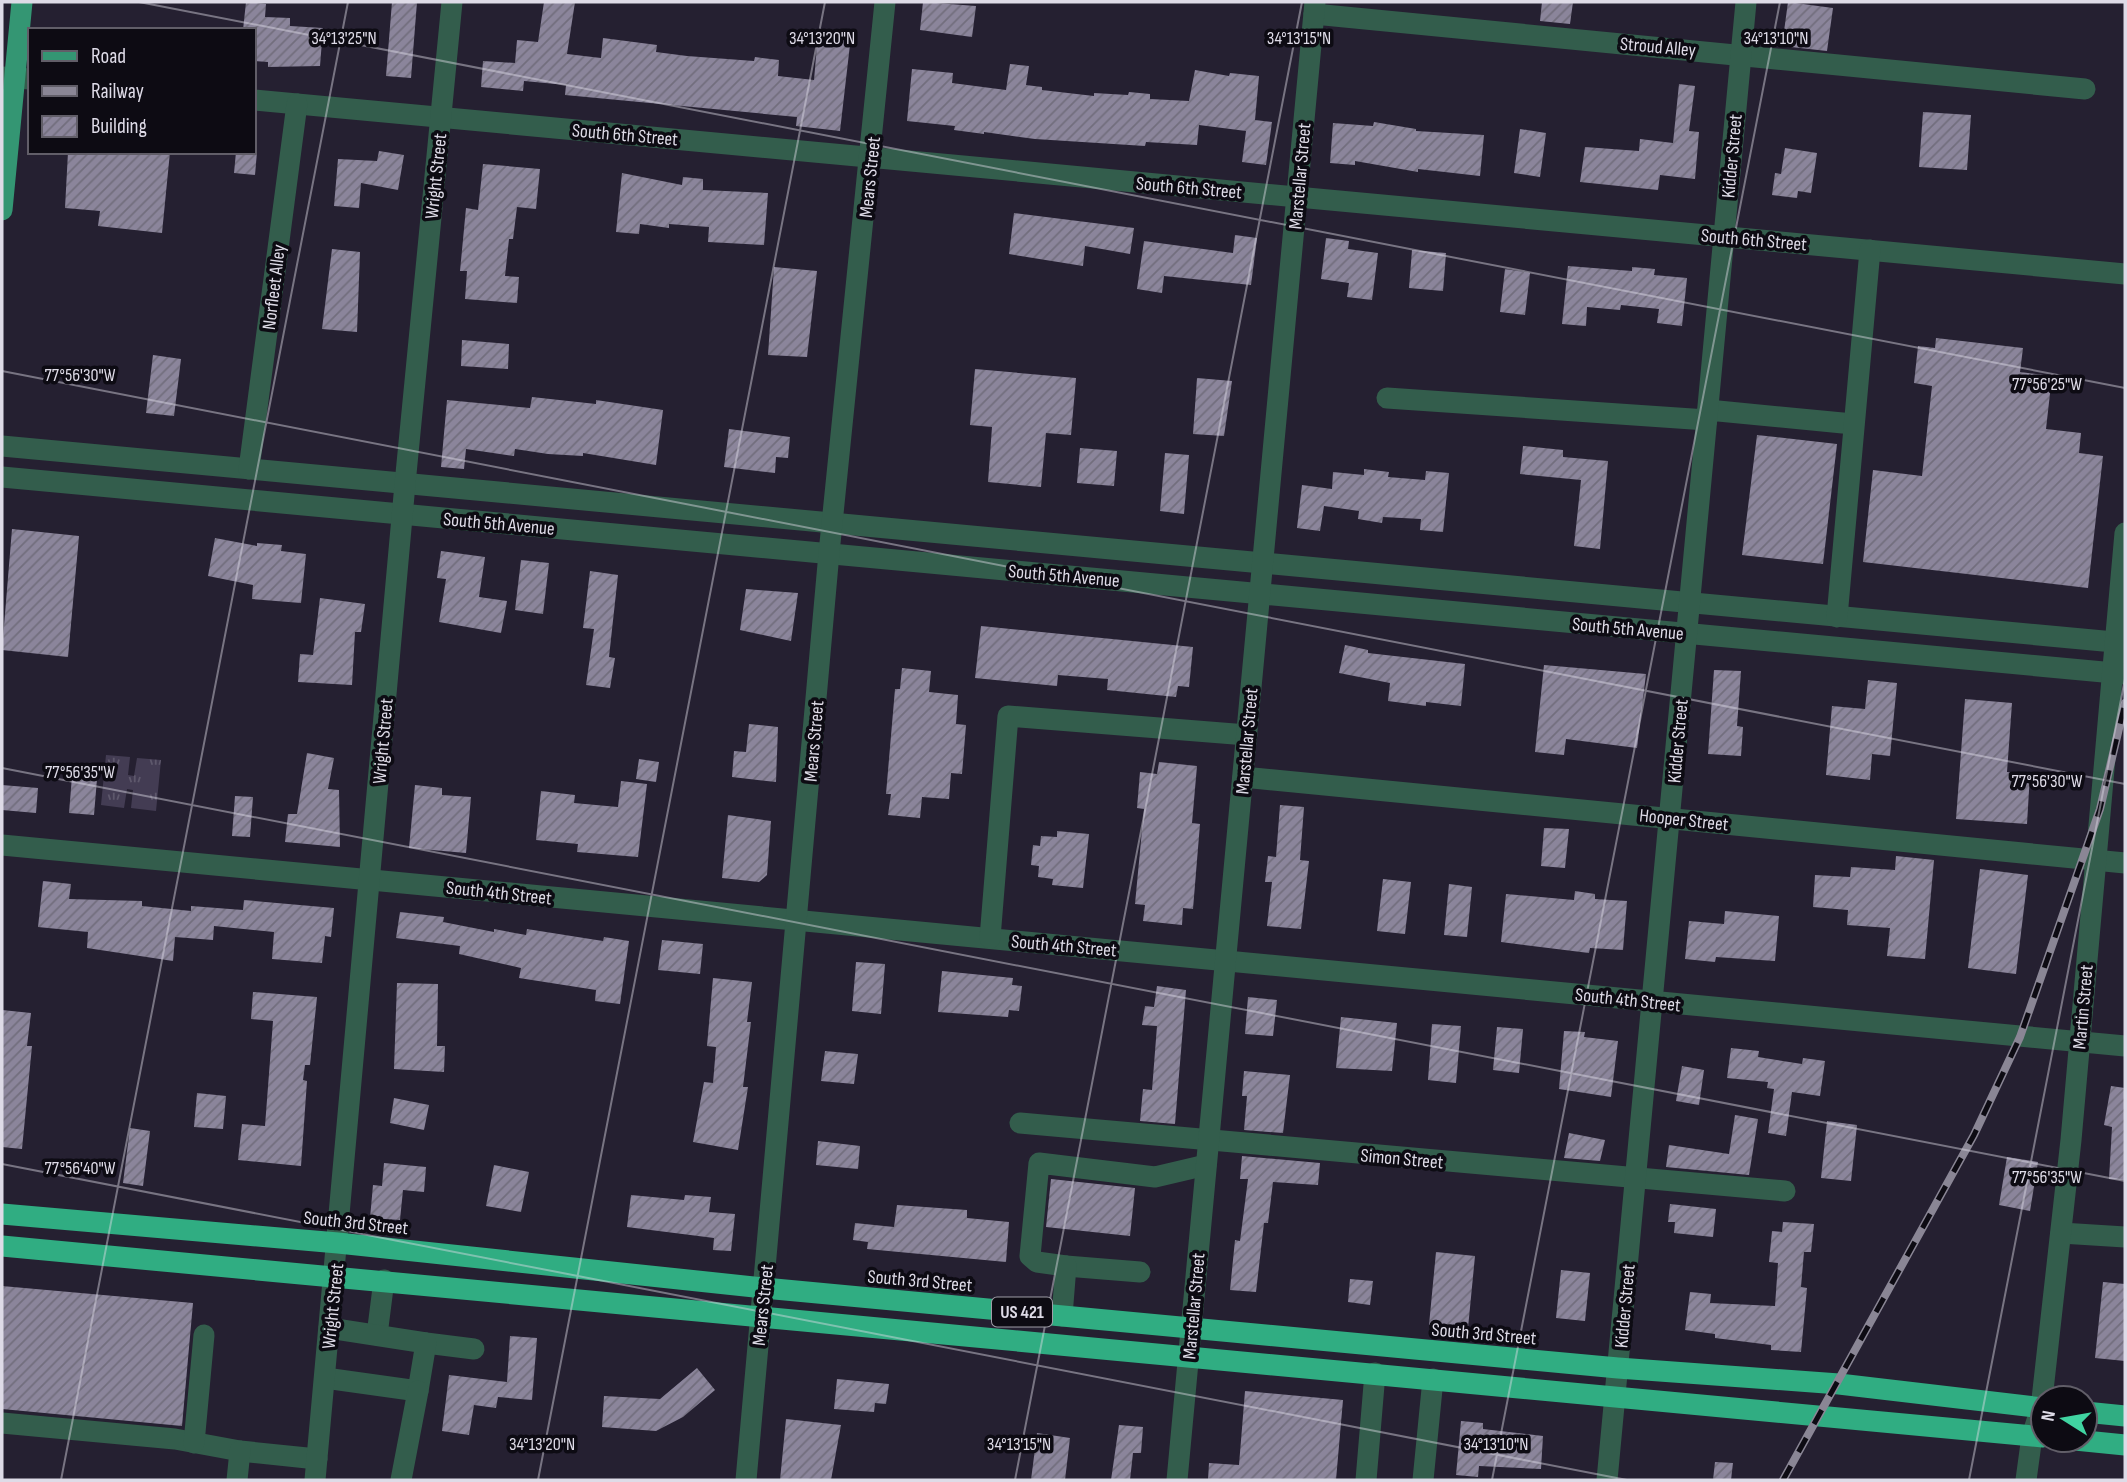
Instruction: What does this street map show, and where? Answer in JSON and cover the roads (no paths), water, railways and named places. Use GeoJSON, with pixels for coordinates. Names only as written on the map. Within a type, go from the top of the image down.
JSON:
{"type":"FeatureCollection","features":[{"type":"Feature","properties":{"kind":"highway","name":"South 3rd Street"},"geometry":{"type":"LineString","coordinates":[[2,1214],[338,1243],[764,1288],[1618,1368],[1839,1384],[2029,1406]]}},
{"type":"Feature","properties":{"kind":"highway","name":"US 421"},"geometry":{"type":"LineString","coordinates":[[2,1246],[2029,1436]]}},
{"type":"Feature","properties":{"kind":"highway"},"geometry":{"type":"LineString","coordinates":[[2099,1413],[2125,1416]]}},
{"type":"Feature","properties":{"kind":"highway"},"geometry":{"type":"LineString","coordinates":[[2099,1442],[2125,1445]]}},
{"type":"Feature","properties":{"kind":"main road"},"geometry":{"type":"LineString","coordinates":[[2,210],[22,2]]}},
{"type":"Feature","properties":{"kind":"street","name":"Wright Street"},"geometry":{"type":"LineString","coordinates":[[316,1470],[405,484],[452,2]]}},
{"type":"Feature","properties":{"kind":"street","name":"Mears Street"},"geometry":{"type":"LineString","coordinates":[[746,1480],[829,554],[885,2]]}},
{"type":"Feature","properties":{"kind":"street","name":"Kidder Street"},"geometry":{"type":"LineString","coordinates":[[1607,1480],[1746,2]]}},
{"type":"Feature","properties":{"kind":"street","name":"Stroud Alley"},"geometry":{"type":"LineString","coordinates":[[1315,8],[2085,89]]}},
{"type":"Feature","properties":{"kind":"street","name":"Marstellar Street"},"geometry":{"type":"LineString","coordinates":[[1177,1480],[1315,8]]}},
{"type":"Feature","properties":{"kind":"street","name":"South 6th Street"},"geometry":{"type":"LineString","coordinates":[[256,100],[2125,274]]}},
{"type":"Feature","properties":{"kind":"street","name":"Norfleet Alley"},"geometry":{"type":"LineString","coordinates":[[249,469],[297,104]]}},
{"type":"Feature","properties":{"kind":"street"},"geometry":{"type":"LineString","coordinates":[[1837,617],[1870,250]]}},
{"type":"Feature","properties":{"kind":"street"},"geometry":{"type":"LineString","coordinates":[[1388,397],[1853,424]]}},
{"type":"Feature","properties":{"kind":"street","name":"South 5th Avenue"},"geometry":{"type":"LineString","coordinates":[[2,446],[2120,643]]}},
{"type":"Feature","properties":{"kind":"street","name":"South 5th Avenue"},"geometry":{"type":"LineString","coordinates":[[2,477],[2118,673]]}},
{"type":"Feature","properties":{"kind":"street","name":"Martin Street"},"geometry":{"type":"LineString","coordinates":[[2045,1384],[2095,860],[2118,673],[2125,533]]}},
{"type":"Feature","properties":{"kind":"street"},"geometry":{"type":"LineString","coordinates":[[990,938],[1008,716],[1247,735]]}},
{"type":"Feature","properties":{"kind":"street","name":"Hooper Street"},"geometry":{"type":"LineString","coordinates":[[1242,778],[2125,863]]}},
{"type":"Feature","properties":{"kind":"street","name":"South 4th Street"},"geometry":{"type":"LineString","coordinates":[[2,845],[2125,1046]]}},
{"type":"Feature","properties":{"kind":"street","name":"Simon Street"},"geometry":{"type":"LineString","coordinates":[[1020,1124],[1785,1191]]}},
{"type":"Feature","properties":{"kind":"street"},"geometry":{"type":"LineString","coordinates":[[1140,1272],[1037,1262],[1030,1256],[1039,1163],[1155,1177],[1206,1165]]}},
{"type":"Feature","properties":{"kind":"street"},"geometry":{"type":"LineString","coordinates":[[2061,1233],[2125,1237]]}},
{"type":"Feature","properties":{"kind":"street"},"geometry":{"type":"LineString","coordinates":[[1062,1316],[1066,1266]]}},
{"type":"Feature","properties":{"kind":"street"},"geometry":{"type":"LineString","coordinates":[[377,1335],[384,1280]]}},
{"type":"Feature","properties":{"kind":"street"},"geometry":{"type":"LineString","coordinates":[[330,1328],[474,1349]]}},
{"type":"Feature","properties":{"kind":"street"},"geometry":{"type":"LineString","coordinates":[[194,1443],[204,1335]]}},
{"type":"Feature","properties":{"kind":"street"},"geometry":{"type":"LineString","coordinates":[[401,1480],[426,1343]]}},
{"type":"Feature","properties":{"kind":"street"},"geometry":{"type":"LineString","coordinates":[[1366,1480],[1375,1373]]}},
{"type":"Feature","properties":{"kind":"street"},"geometry":{"type":"LineString","coordinates":[[325,1378],[418,1391]]}},
{"type":"Feature","properties":{"kind":"street"},"geometry":{"type":"LineString","coordinates":[[1423,1480],[1433,1379]]}},
{"type":"Feature","properties":{"kind":"street"},"geometry":{"type":"LineString","coordinates":[[2,1423],[194,1443],[240,1451],[316,1470]]}},
{"type":"Feature","properties":{"kind":"street"},"geometry":{"type":"LineString","coordinates":[[237,1480],[240,1451]]}},
{"type":"Feature","properties":{"kind":"street","name":"Martin Street"},"geometry":{"type":"LineString","coordinates":[[2026,1480],[2033,1454]]}},
{"type":"Feature","properties":{"kind":"railway"},"geometry":{"type":"LineString","coordinates":[[1783,1480],[1974,1135],[2020,1037],[2100,809],[2125,703]]}}]}
